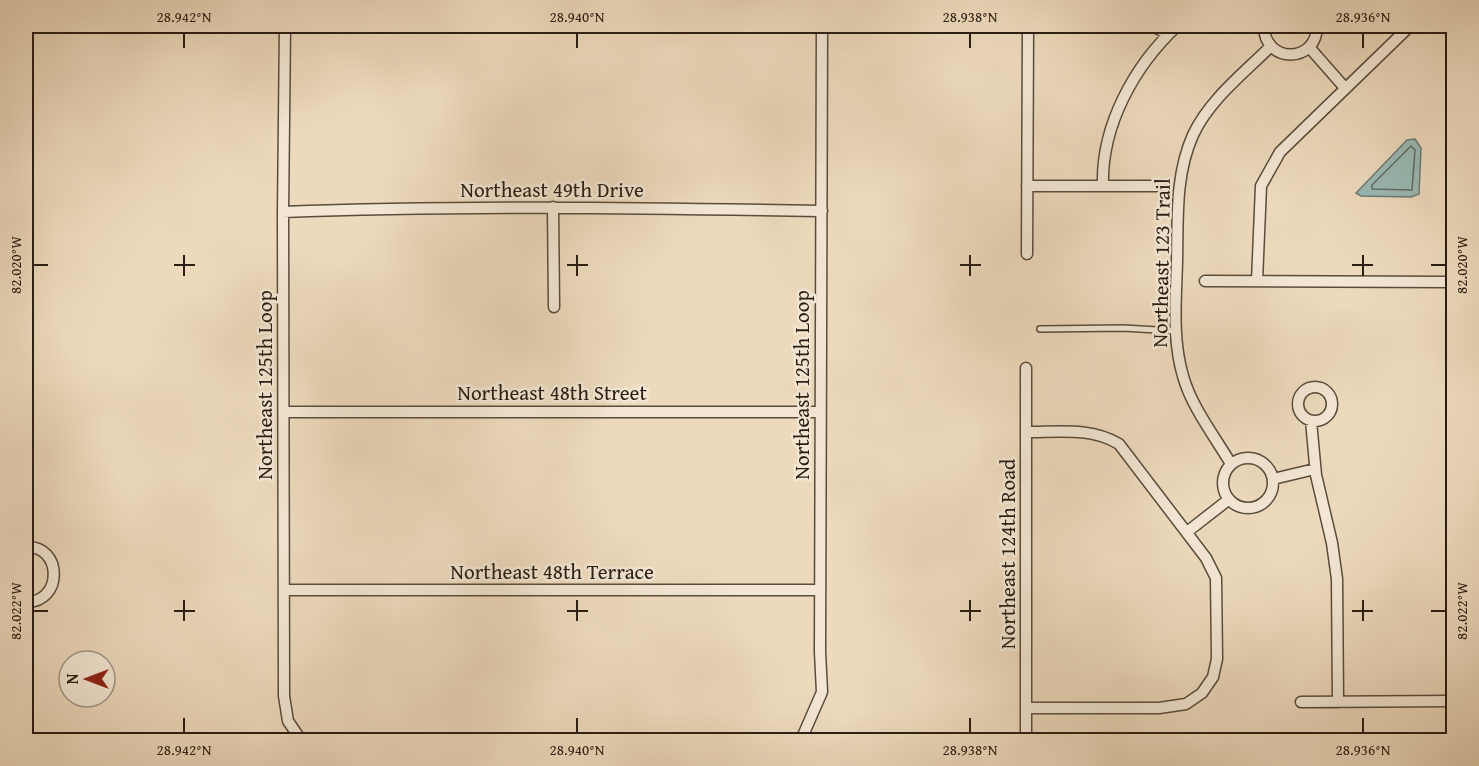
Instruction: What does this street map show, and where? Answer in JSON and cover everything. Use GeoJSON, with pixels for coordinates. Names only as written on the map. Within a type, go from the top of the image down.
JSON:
{"type":"FeatureCollection","features":[{"type":"Feature","properties":{"kind":"street","name":"Northeast 125th Loop"},"geometry":{"type":"LineString","coordinates":[[285,26],[284,696],[288,721],[301,741]]}},
{"type":"Feature","properties":{"kind":"street","name":"Northeast 125th Loop"},"geometry":{"type":"LineString","coordinates":[[801,741],[822,692],[820,412],[822,26]]}},
{"type":"Feature","properties":{"kind":"street"},"geometry":{"type":"LineString","coordinates":[[1027,254],[1028,26]]}},
{"type":"Feature","properties":{"kind":"street"},"geometry":{"type":"LineString","coordinates":[[1153,26],[1168,34]]}},
{"type":"Feature","properties":{"kind":"street"},"geometry":{"type":"LineString","coordinates":[[1103,186],[1104,158],[1108,138],[1120,107],[1138,72],[1177,26]]}},
{"type":"Feature","properties":{"kind":"street"},"geometry":{"type":"LineString","coordinates":[[1264,26],[1266,39],[1271,46],[1286,54],[1294,55],[1309,47],[1314,41],[1317,26]]}},
{"type":"Feature","properties":{"kind":"street"},"geometry":{"type":"LineString","coordinates":[[1257,281],[1261,186],[1280,152],[1410,26]]}},
{"type":"Feature","properties":{"kind":"street","name":"Northeast 123 Trail"},"geometry":{"type":"LineString","coordinates":[[1231,464],[1202,416],[1183,378],[1177,350],[1177,207],[1182,168],[1193,134],[1225,91],[1271,46]]}},
{"type":"Feature","properties":{"kind":"street"},"geometry":{"type":"LineString","coordinates":[[1309,47],[1345,88]]}},
{"type":"Feature","properties":{"kind":"street"},"geometry":{"type":"LineString","coordinates":[[1027,186],[1157,186]]}},
{"type":"Feature","properties":{"kind":"street","name":"Northeast 49th Drive"},"geometry":{"type":"LineString","coordinates":[[283,212],[374,208],[553,207],[822,211]]}},
{"type":"Feature","properties":{"kind":"street"},"geometry":{"type":"LineString","coordinates":[[553,207],[554,307]]}},
{"type":"Feature","properties":{"kind":"street"},"geometry":{"type":"LineString","coordinates":[[1205,281],[1454,282]]}},
{"type":"Feature","properties":{"kind":"street","name":"Northeast 124th Road"},"geometry":{"type":"LineString","coordinates":[[1026,368],[1026,741]]}},
{"type":"Feature","properties":{"kind":"street","name":"Northeast 48th Street"},"geometry":{"type":"LineString","coordinates":[[284,412],[820,412]]}},
{"type":"Feature","properties":{"kind":"street"},"geometry":{"type":"LineString","coordinates":[[1311,421],[1315,470],[1332,543],[1337,579],[1338,702]]}},
{"type":"Feature","properties":{"kind":"street"},"geometry":{"type":"LineString","coordinates":[[1026,432],[1091,432],[1105,435],[1119,444],[1211,568],[1216,578],[1217,595],[1217,660],[1213,677],[1202,693],[1186,704],[1159,708],[1026,708]]}},
{"type":"Feature","properties":{"kind":"street"},"geometry":{"type":"LineString","coordinates":[[1245,458],[1260,461],[1266,466],[1273,479],[1271,494],[1262,505],[1255,508],[1240,508],[1228,500],[1222,485],[1223,477],[1231,464],[1245,458]]}},
{"type":"Feature","properties":{"kind":"street"},"geometry":{"type":"LineString","coordinates":[[1273,479],[1315,470]]}},
{"type":"Feature","properties":{"kind":"street"},"geometry":{"type":"LineString","coordinates":[[1186,532],[1228,500]]}},
{"type":"Feature","properties":{"kind":"street"},"geometry":{"type":"LineString","coordinates":[[26,547],[40,549],[52,562],[55,571],[55,580],[46,595],[38,600],[26,602]]}},
{"type":"Feature","properties":{"kind":"street","name":"Northeast 48th Terrace"},"geometry":{"type":"LineString","coordinates":[[284,590],[820,590]]}},
{"type":"Feature","properties":{"kind":"street"},"geometry":{"type":"LineString","coordinates":[[1301,702],[1454,701]]}},
{"type":"Feature","properties":{"kind":"lane"},"geometry":{"type":"LineString","coordinates":[[1040,329],[1123,328],[1177,331]]}},
{"type":"Feature","properties":{"kind":"water"},"geometry":{"type":"Polygon","coordinates":[[[1415,139],[1421,148],[1419,194],[1411,197],[1361,196],[1356,193],[1407,140],[1415,139]]]}}]}
